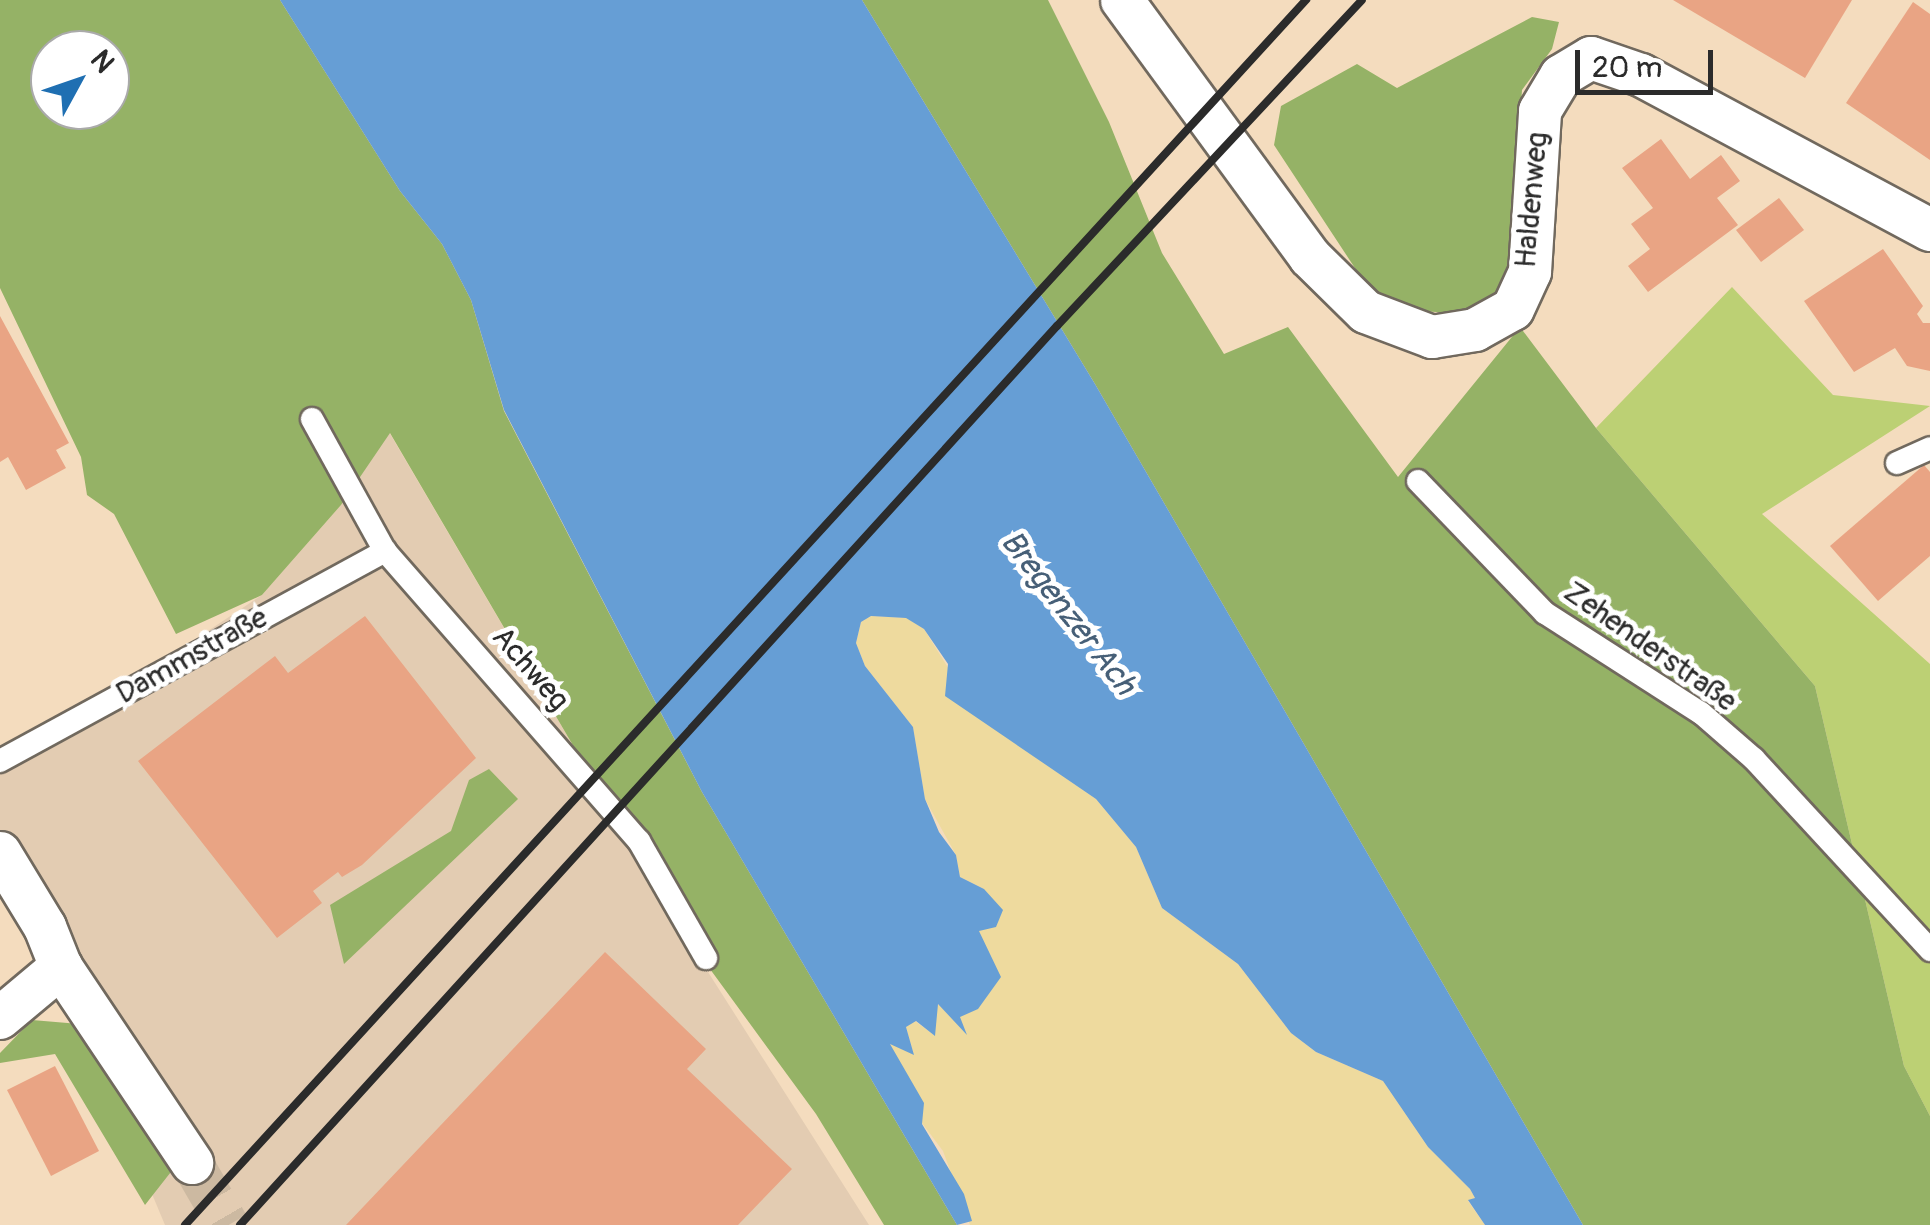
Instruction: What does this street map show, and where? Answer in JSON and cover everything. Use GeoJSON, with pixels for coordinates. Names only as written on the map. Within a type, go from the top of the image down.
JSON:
{"type":"FeatureCollection","features":[{"type":"Feature","properties":{"kind":"street","name":"Haldenweg"},"geometry":{"type":"LineString","coordinates":[[1122,0],[1310,257],[1366,312],[1432,337],[1475,330],[1513,310],[1530,272],[1540,111],[1560,76],[1591,58],[1641,75],[1930,230]]}},
{"type":"Feature","properties":{"kind":"street"},"geometry":{"type":"LineString","coordinates":[[0,853],[46,926],[61,968],[192,1164]]}},
{"type":"Feature","properties":{"kind":"street"},"geometry":{"type":"LineString","coordinates":[[0,1018],[61,968]]}},
{"type":"Feature","properties":{"kind":"lane","name":"Achweg"},"geometry":{"type":"LineString","coordinates":[[312,419],[385,551],[639,841],[706,958]]}},
{"type":"Feature","properties":{"kind":"lane"},"geometry":{"type":"LineString","coordinates":[[1896,464],[1930,448]]}},
{"type":"Feature","properties":{"kind":"lane","name":"Zehenderstraße"},"geometry":{"type":"LineString","coordinates":[[1418,481],[1545,613],[1701,713],[1754,759],[1930,950]]}},
{"type":"Feature","properties":{"kind":"lane","name":"Dammstraße"},"geometry":{"type":"LineString","coordinates":[[0,761],[385,551]]}},
{"type":"Feature","properties":{"kind":"shaded area"},"geometry":{"type":"Polygon","coordinates":[[[389,432],[680,928],[869,1225],[165,1225],[0,831],[0,769],[262,595],[341,505],[389,432]]]}},
{"type":"Feature","properties":{"kind":"green space"},"geometry":{"type":"Polygon","coordinates":[[[0,0],[280,0],[400,191],[442,244],[471,300],[504,411],[702,792],[957,1225],[884,1225],[816,1114],[680,928],[390,433],[341,505],[262,595],[176,634],[114,514],[87,495],[81,457],[0,288],[0,0]]]}},
{"type":"Feature","properties":{"kind":"green space"},"geometry":{"type":"Polygon","coordinates":[[[862,0],[1048,0],[1109,122],[1162,253],[1224,354],[1288,327],[1398,477],[1520,327],[1596,428],[1815,686],[1904,1066],[1930,1116],[1930,1225],[1583,1225],[1095,384],[862,0]]]}},
{"type":"Feature","properties":{"kind":"green space"},"geometry":{"type":"Polygon","coordinates":[[[1532,17],[1559,22],[1552,49],[1522,90],[1510,273],[1495,297],[1467,314],[1421,311],[1372,294],[1274,145],[1281,106],[1357,64],[1397,88],[1532,17]]]}},
{"type":"Feature","properties":{"kind":"green space"},"geometry":{"type":"Polygon","coordinates":[[[1732,287],[1833,395],[1930,406],[1762,514],[1930,664],[1930,1116],[1904,1066],[1815,686],[1596,428],[1732,287]]]}},
{"type":"Feature","properties":{"kind":"green space"},"geometry":{"type":"Polygon","coordinates":[[[489,769],[518,799],[344,964],[330,905],[451,831],[469,780],[489,769]]]}},
{"type":"Feature","properties":{"kind":"green space"},"geometry":{"type":"Polygon","coordinates":[[[32,1020],[91,1025],[174,1168],[145,1205],[55,1054],[0,1063],[0,1053],[32,1020]]]}},
{"type":"Feature","properties":{"kind":"sand"},"geometry":{"type":"Polygon","coordinates":[[[871,616],[907,618],[924,629],[980,719],[1096,799],[1136,847],[1162,908],[1238,964],[1291,1033],[1316,1052],[1383,1081],[1428,1147],[1470,1189],[1475,1198],[1468,1201],[1485,1225],[970,1225],[943,1151],[922,1123],[889,1042],[913,1052],[906,1027],[915,1021],[934,1035],[937,1003],[965,1032],[959,1017],[984,889],[960,877],[956,855],[925,799],[913,727],[865,666],[856,643],[861,622],[871,616]]]}},
{"type":"Feature","properties":{"kind":"water","name":"Bregenzer Ach"},"geometry":{"type":"Polygon","coordinates":[[[280,0],[862,0],[1095,384],[1583,1225],[1485,1225],[1468,1200],[1475,1198],[1470,1189],[1428,1147],[1383,1081],[1316,1052],[1291,1033],[1238,964],[1162,908],[1136,847],[1096,799],[945,696],[948,664],[924,629],[906,618],[871,616],[861,622],[856,643],[865,666],[913,727],[925,799],[939,832],[956,855],[960,877],[984,889],[1003,910],[996,927],[979,931],[1001,977],[978,1009],[960,1017],[967,1035],[938,1004],[935,1036],[916,1021],[906,1027],[914,1055],[890,1044],[924,1103],[922,1124],[964,1194],[972,1221],[957,1225],[702,792],[504,410],[471,300],[442,244],[400,191],[280,0]]]}},
{"type":"Feature","properties":{"kind":"building"},"geometry":{"type":"Polygon","coordinates":[[[1673,0],[1852,0],[1805,78],[1673,0]]]}},
{"type":"Feature","properties":{"kind":"building"},"geometry":{"type":"Polygon","coordinates":[[[1913,2],[1930,14],[1930,160],[1846,103],[1913,2]]]}},
{"type":"Feature","properties":{"kind":"building"},"geometry":{"type":"Polygon","coordinates":[[[1661,139],[1690,179],[1721,155],[1740,181],[1717,198],[1738,225],[1648,292],[1628,266],[1650,249],[1631,224],[1653,208],[1622,168],[1661,139]]]}},
{"type":"Feature","properties":{"kind":"building"},"geometry":{"type":"Polygon","coordinates":[[[1779,198],[1804,230],[1761,262],[1736,230],[1779,198]]]}},
{"type":"Feature","properties":{"kind":"building"},"geometry":{"type":"Polygon","coordinates":[[[1883,249],[1923,306],[1917,314],[1923,323],[1930,323],[1930,371],[1907,366],[1895,348],[1854,372],[1804,301],[1883,249]]]}},
{"type":"Feature","properties":{"kind":"building"},"geometry":{"type":"Polygon","coordinates":[[[0,316],[69,443],[56,450],[66,468],[26,490],[8,457],[0,462],[0,316]]]}},
{"type":"Feature","properties":{"kind":"building"},"geometry":{"type":"Polygon","coordinates":[[[1924,465],[1930,472],[1930,556],[1878,601],[1830,546],[1924,465]]]}},
{"type":"Feature","properties":{"kind":"building"},"geometry":{"type":"Polygon","coordinates":[[[365,616],[476,758],[362,865],[342,877],[338,872],[313,891],[322,903],[277,938],[138,761],[275,656],[288,673],[365,616]]]}},
{"type":"Feature","properties":{"kind":"building"},"geometry":{"type":"Polygon","coordinates":[[[605,952],[706,1049],[687,1069],[792,1169],[738,1225],[346,1225],[605,952]]]}},
{"type":"Feature","properties":{"kind":"building"},"geometry":{"type":"Polygon","coordinates":[[[55,1066],[99,1151],[51,1176],[7,1090],[55,1066]]]}},
{"type":"Feature","properties":{"kind":"tunnel"},"geometry":{"type":"LineString","coordinates":[[192,1163],[228,1225]]}},
{"type":"Feature","properties":{"kind":"railway"},"geometry":{"type":"LineString","coordinates":[[185,1225],[1306,0]]}},
{"type":"Feature","properties":{"kind":"railway"},"geometry":{"type":"LineString","coordinates":[[240,1225],[1057,326],[1362,0]]}}]}
